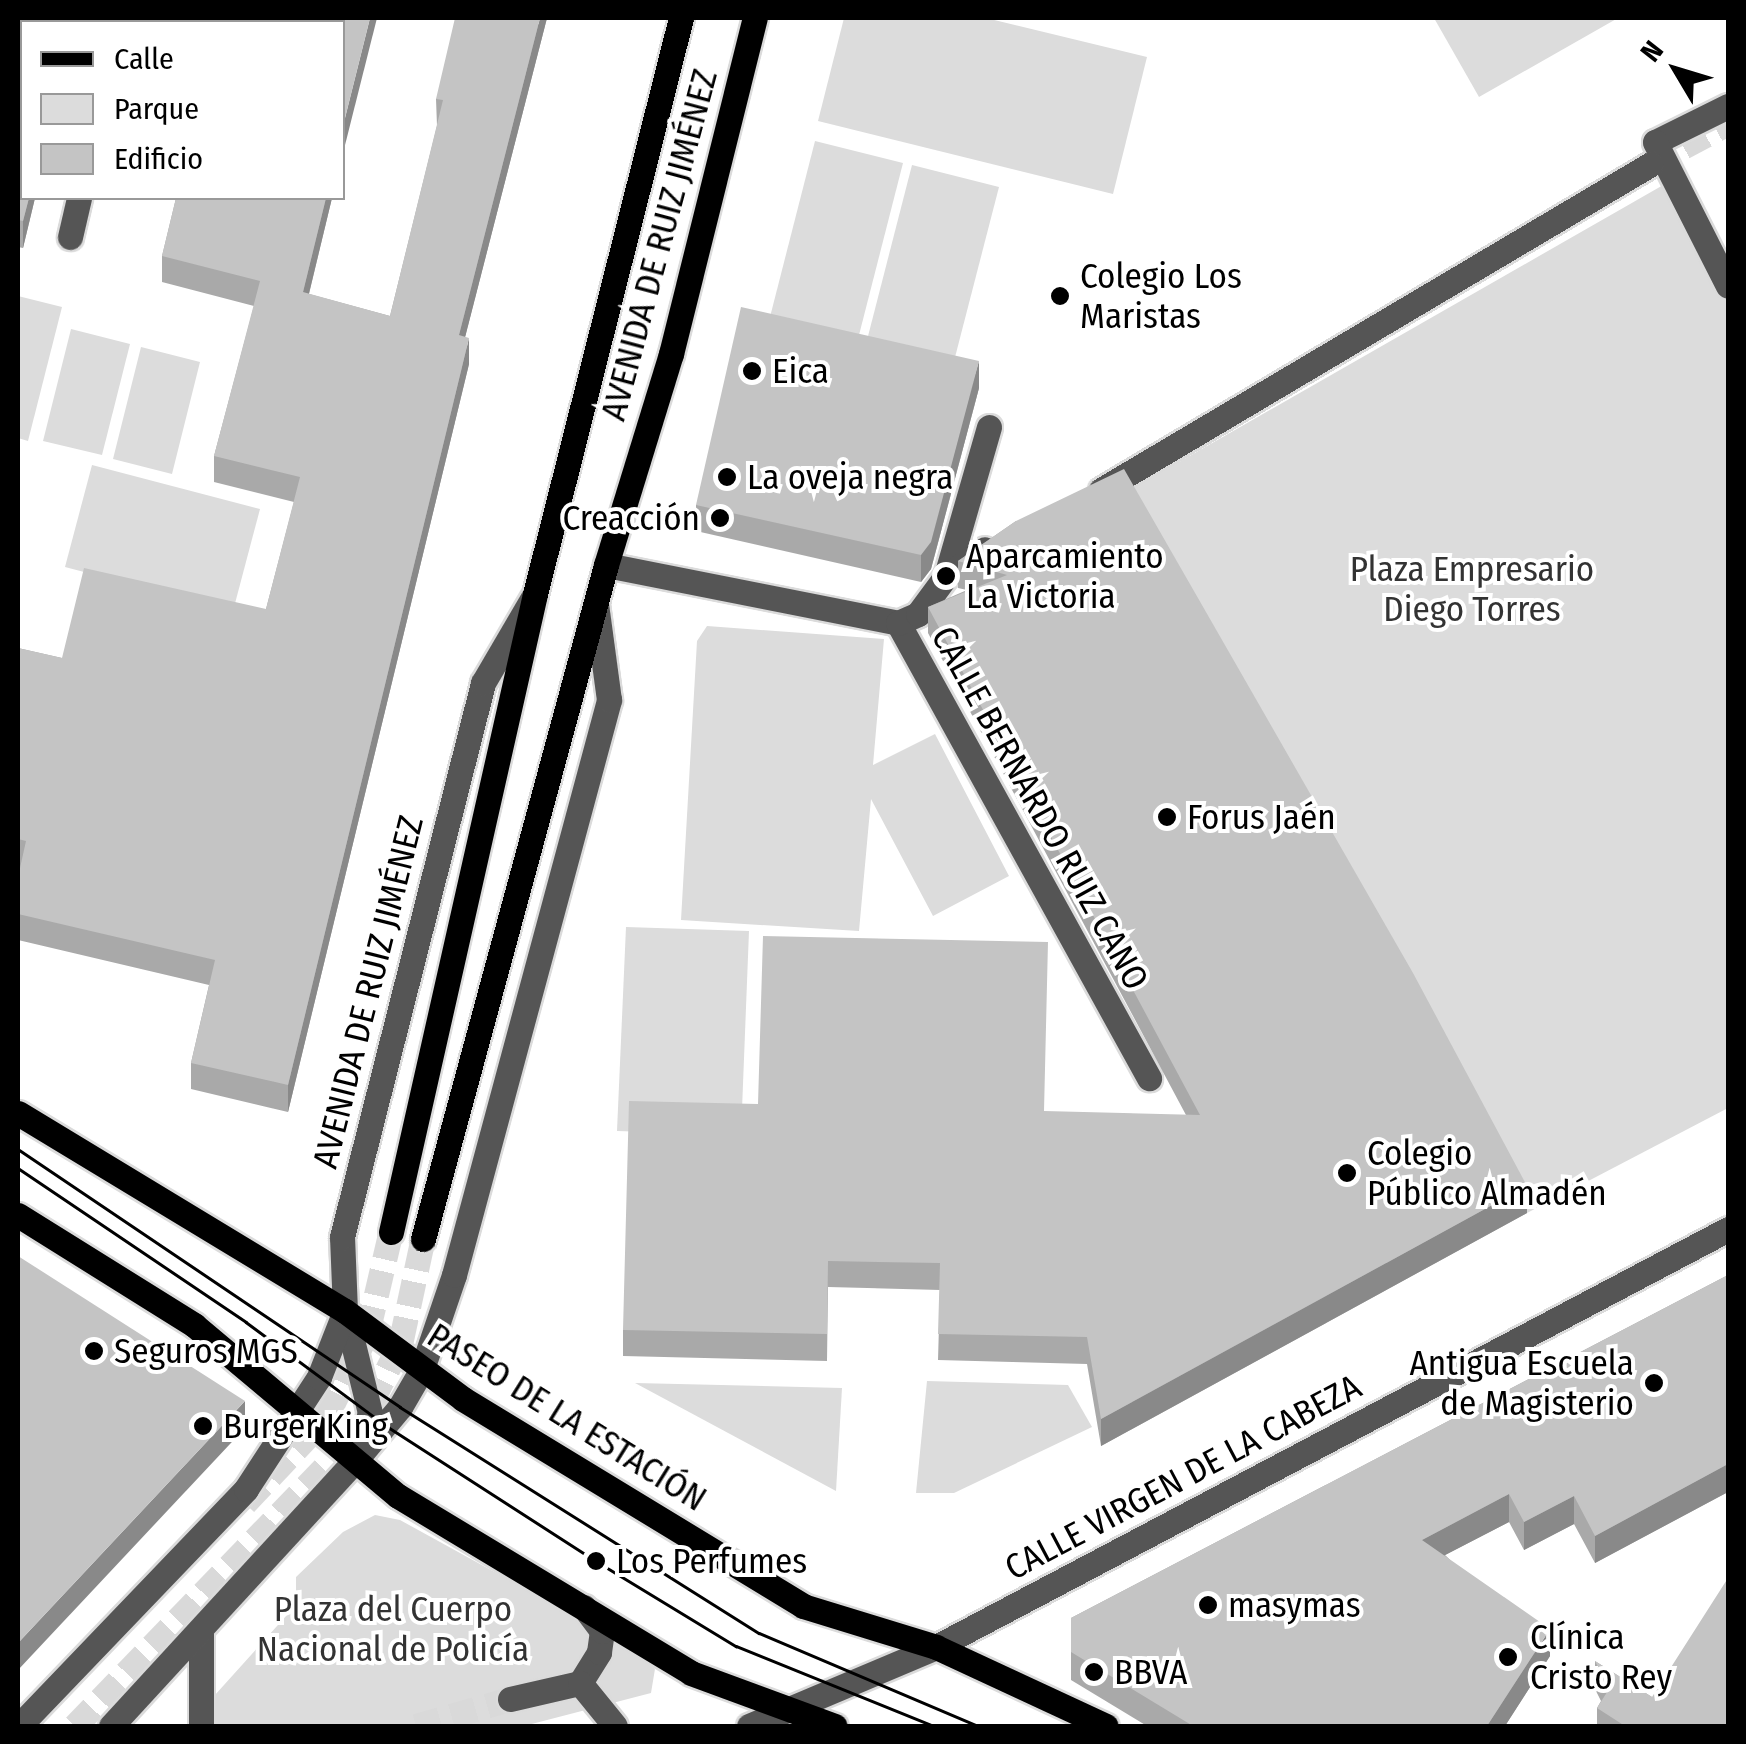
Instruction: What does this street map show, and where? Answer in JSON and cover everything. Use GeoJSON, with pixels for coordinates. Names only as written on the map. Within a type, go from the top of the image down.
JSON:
{"type":"FeatureCollection","features":[{"type":"Feature","properties":{"kind":"main road","name":"AVENIDA DE RUIZ JIMÉNEZ"},"geometry":{"type":"LineString","coordinates":[[390,1232],[534,594],[682,18]]}},
{"type":"Feature","properties":{"kind":"main road","name":"AVENIDA DE RUIZ JIMÉNEZ"},"geometry":{"type":"LineString","coordinates":[[423,1239],[606,565],[668,366],[755,18]]}},
{"type":"Feature","properties":{"kind":"main road","name":"PASEO DE LA ESTACIÓN"},"geometry":{"type":"LineString","coordinates":[[18,1113],[345,1310],[422,1369],[803,1606],[936,1647],[1106,1726]]}},
{"type":"Feature","properties":{"kind":"main road"},"geometry":{"type":"LineString","coordinates":[[18,1214],[194,1325],[398,1496],[691,1674],[786,1713],[835,1726]]}},
{"type":"Feature","properties":{"kind":"street"},"geometry":{"type":"LineString","coordinates":[[1728,106],[1655,142],[1728,286]]}},
{"type":"Feature","properties":{"kind":"street"},"geometry":{"type":"LineString","coordinates":[[1077,502],[1651,164]]}},
{"type":"Feature","properties":{"kind":"street"},"geometry":{"type":"LineString","coordinates":[[70,237],[79,200]]}},
{"type":"Feature","properties":{"kind":"street"},"geometry":{"type":"LineString","coordinates":[[946,576],[989,428]]}},
{"type":"Feature","properties":{"kind":"street"},"geometry":{"type":"LineString","coordinates":[[898,623],[918,614],[946,576],[1009,532]]}},
{"type":"Feature","properties":{"kind":"street","name":"CALLE BERNARDO RUIZ CANO"},"geometry":{"type":"LineString","coordinates":[[606,565],[898,623],[1149,1078]]}},
{"type":"Feature","properties":{"kind":"street","name":"AVENIDA DE RUIZ JIMÉNEZ"},"geometry":{"type":"LineString","coordinates":[[19,1726],[246,1489],[298,1413],[345,1310],[342,1237],[483,683],[534,594]]}},
{"type":"Feature","properties":{"kind":"street","name":"AVENIDA DE RUIZ JIMÉNEZ"},"geometry":{"type":"LineString","coordinates":[[112,1726],[354,1462],[400,1407],[422,1369],[454,1275],[609,700],[596,604]]}},
{"type":"Feature","properties":{"kind":"street","name":"CALLE VIRGEN DE LA CABEZA"},"geometry":{"type":"LineString","coordinates":[[749,1726],[936,1647],[1728,1228]]}},
{"type":"Feature","properties":{"kind":"street"},"geometry":{"type":"LineString","coordinates":[[345,1310],[370,1413],[354,1462]]}},
{"type":"Feature","properties":{"kind":"street"},"geometry":{"type":"LineString","coordinates":[[510,1699],[580,1683],[600,1652],[602,1631],[584,1607]]}},
{"type":"Feature","properties":{"kind":"street"},"geometry":{"type":"LineString","coordinates":[[201,1632],[201,1726]]}},
{"type":"Feature","properties":{"kind":"street"},"geometry":{"type":"LineString","coordinates":[[580,1683],[615,1726]]}},
{"type":"Feature","properties":{"kind":"green space"},"geometry":{"type":"Polygon","coordinates":[[[844,18],[986,18],[1147,57],[1113,194],[818,121],[844,18]]]}},
{"type":"Feature","properties":{"kind":"green space"},"geometry":{"type":"Polygon","coordinates":[[[1434,18],[1618,18],[1479,97],[1434,18]]]}},
{"type":"Feature","properties":{"kind":"green space"},"geometry":{"type":"Polygon","coordinates":[[[815,141],[903,163],[858,339],[770,317],[815,141]]]}},
{"type":"Feature","properties":{"kind":"green space"},"geometry":{"type":"Polygon","coordinates":[[[912,165],[999,187],[953,365],[866,344],[912,165]]]}},
{"type":"Feature","properties":{"kind":"green space","name":"Plaza Empresario Diego Torres"},"geometry":{"type":"Polygon","coordinates":[[[1672,180],[1728,286],[1728,1108],[1527,1213],[1123,494],[1672,180]]]}},
{"type":"Feature","properties":{"kind":"green space"},"geometry":{"type":"Polygon","coordinates":[[[18,296],[62,307],[28,441],[18,438],[18,296]]]}},
{"type":"Feature","properties":{"kind":"green space"},"geometry":{"type":"Polygon","coordinates":[[[71,329],[130,344],[102,455],[43,441],[71,329]]]}},
{"type":"Feature","properties":{"kind":"green space"},"geometry":{"type":"Polygon","coordinates":[[[141,347],[200,362],[172,474],[113,459],[141,347]]]}},
{"type":"Feature","properties":{"kind":"green space"},"geometry":{"type":"Polygon","coordinates":[[[92,465],[260,509],[233,611],[65,567],[92,465]]]}},
{"type":"Feature","properties":{"kind":"green space"},"geometry":{"type":"Polygon","coordinates":[[[707,626],[884,639],[873,765],[935,734],[1009,876],[933,916],[871,799],[859,931],[681,920],[697,641],[707,626]]]}},
{"type":"Feature","properties":{"kind":"green space"},"geometry":{"type":"Polygon","coordinates":[[[626,927],[749,931],[741,1135],[617,1131],[626,927]]]}},
{"type":"Feature","properties":{"kind":"green space"},"geometry":{"type":"Polygon","coordinates":[[[927,1381],[1068,1385],[1092,1427],[954,1493],[916,1493],[927,1381]]]}},
{"type":"Feature","properties":{"kind":"green space"},"geometry":{"type":"Polygon","coordinates":[[[635,1383],[842,1388],[836,1491],[635,1383]]]}},
{"type":"Feature","properties":{"kind":"green space","name":"Plaza del Cuerpo Nacional de Policía"},"geometry":{"type":"Polygon","coordinates":[[[375,1515],[400,1520],[602,1631],[655,1669],[651,1693],[524,1726],[187,1726],[296,1605],[296,1577],[343,1532],[375,1515]]]}},
{"type":"Feature","properties":{"kind":"building"},"geometry":{"type":"Polygon","coordinates":[[[18,18],[72,18],[20,20],[20,200],[28,200],[23,221],[18,220],[18,18]]]}},
{"type":"Feature","properties":{"kind":"building"},"geometry":{"type":"Polygon","coordinates":[[[370,18],[345,118],[345,20],[160,20],[370,18]]]}},
{"type":"Feature","properties":{"kind":"building"},"geometry":{"type":"Polygon","coordinates":[[[455,18],[540,18],[459,335],[469,338],[288,1085],[191,1063],[215,960],[18,914],[18,877],[26,841],[18,839],[18,648],[62,658],[84,568],[266,609],[300,477],[214,456],[260,281],[162,256],[176,200],[326,200],[303,292],[390,316],[443,100],[436,99],[455,18]]]}},
{"type":"Feature","properties":{"kind":"building"},"geometry":{"type":"Polygon","coordinates":[[[741,307],[979,361],[931,542],[921,555],[696,505],[741,307]]]}},
{"type":"Feature","properties":{"kind":"building"},"geometry":{"type":"Polygon","coordinates":[[[1124,469],[1413,973],[1527,1186],[1101,1419],[1087,1337],[938,1334],[940,1263],[828,1261],[827,1334],[623,1330],[629,1101],[758,1104],[763,936],[1048,942],[1044,1111],[1200,1115],[928,607],[1007,575],[958,561],[1016,521],[1124,469]]]}},
{"type":"Feature","properties":{"kind":"building"},"geometry":{"type":"Polygon","coordinates":[[[18,1256],[245,1401],[18,1643],[18,1256]]]}},
{"type":"Feature","properties":{"kind":"building"},"geometry":{"type":"Polygon","coordinates":[[[1728,1275],[1728,1464],[1595,1536],[1574,1496],[1524,1522],[1509,1494],[1422,1540],[1550,1629],[1487,1726],[1193,1726],[1071,1652],[1071,1618],[1728,1275]]]}},
{"type":"Feature","properties":{"kind":"building"},"geometry":{"type":"Polygon","coordinates":[[[1728,1578],[1728,1726],[1625,1726],[1597,1708],[1609,1689],[1595,1661],[1652,1697],[1728,1578]]]}},
{"type":"Feature","properties":{"kind":"tunnel"},"geometry":{"type":"LineString","coordinates":[[1651,164],[1728,123]]}},
{"type":"Feature","properties":{"kind":"tunnel"},"geometry":{"type":"LineString","coordinates":[[245,1503],[327,1416],[368,1331],[391,1232]]}},
{"type":"Feature","properties":{"kind":"tunnel"},"geometry":{"type":"LineString","coordinates":[[75,1726],[355,1436],[401,1342],[423,1239]]}},
{"type":"Feature","properties":{"kind":"tunnel"},"geometry":{"type":"LineString","coordinates":[[416,1726],[510,1699]]}},
{"type":"Feature","properties":{"kind":"tram line"},"geometry":{"type":"LineString","coordinates":[[18,1149],[400,1407],[759,1633],[978,1726]]}},
{"type":"Feature","properties":{"kind":"tram line"},"geometry":{"type":"LineString","coordinates":[[18,1168],[246,1322],[385,1425],[596,1561],[736,1646],[934,1726]]}},
{"type":"Feature","properties":{"kind":"place","name":"Colegio Los Maristas"},"geometry":{"type":"Point","coordinates":[1060,296]}},
{"type":"Feature","properties":{"kind":"place","name":"Eica"},"geometry":{"type":"Point","coordinates":[752,371]}},
{"type":"Feature","properties":{"kind":"place","name":"La oveja negra"},"geometry":{"type":"Point","coordinates":[727,477]}},
{"type":"Feature","properties":{"kind":"place","name":"Creacción"},"geometry":{"type":"Point","coordinates":[720,518]}},
{"type":"Feature","properties":{"kind":"place","name":"Aparcamiento La Victoria"},"geometry":{"type":"Point","coordinates":[946,576]}},
{"type":"Feature","properties":{"kind":"place","name":"Forus Jaén"},"geometry":{"type":"Point","coordinates":[1167,817]}},
{"type":"Feature","properties":{"kind":"place","name":"Colegio Público Almadén"},"geometry":{"type":"Point","coordinates":[1347,1173]}},
{"type":"Feature","properties":{"kind":"place","name":"Seguros MGS"},"geometry":{"type":"Point","coordinates":[94,1351]}},
{"type":"Feature","properties":{"kind":"place","name":"Antigua Escuela de Magisterio"},"geometry":{"type":"Point","coordinates":[1654,1383]}},
{"type":"Feature","properties":{"kind":"place","name":"Burger King"},"geometry":{"type":"Point","coordinates":[203,1426]}},
{"type":"Feature","properties":{"kind":"place","name":"Los Perfumes"},"geometry":{"type":"Point","coordinates":[596,1561]}},
{"type":"Feature","properties":{"kind":"place","name":"masymas"},"geometry":{"type":"Point","coordinates":[1208,1605]}},
{"type":"Feature","properties":{"kind":"place","name":"Clínica Cristo Rey"},"geometry":{"type":"Point","coordinates":[1508,1657]}},
{"type":"Feature","properties":{"kind":"place","name":"BBVA"},"geometry":{"type":"Point","coordinates":[1094,1672]}}]}
